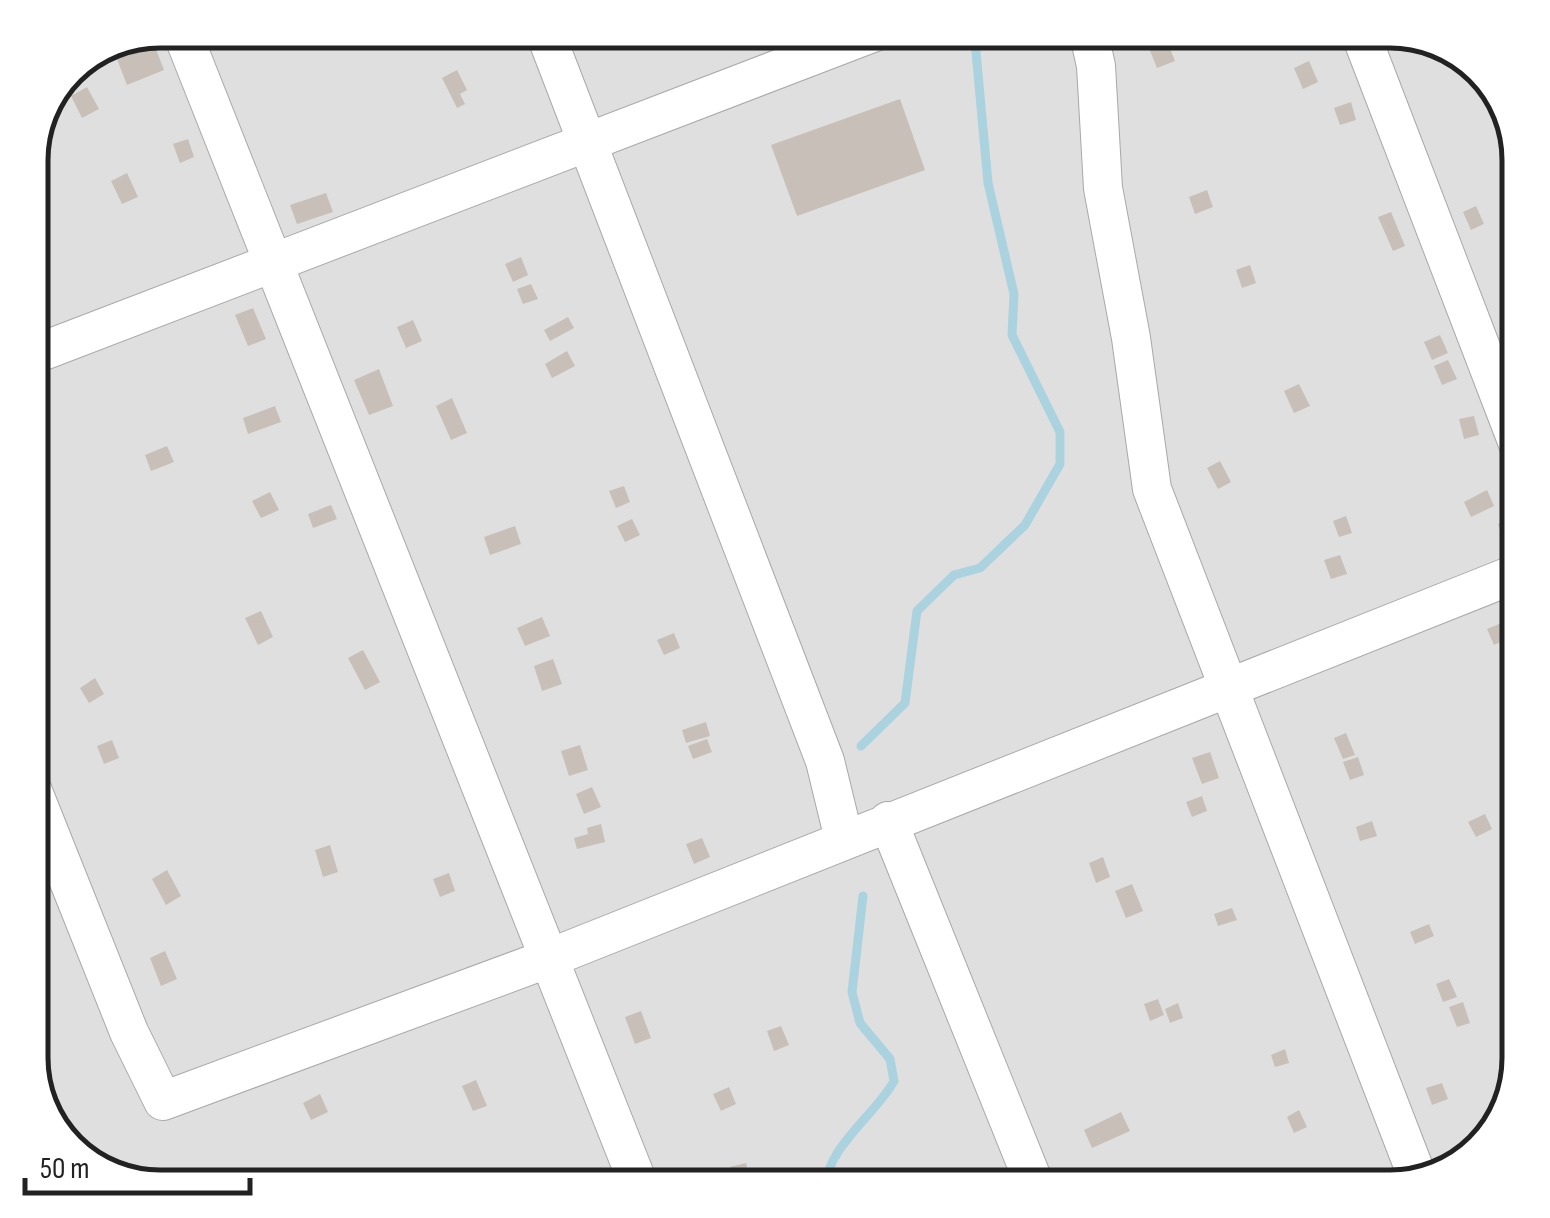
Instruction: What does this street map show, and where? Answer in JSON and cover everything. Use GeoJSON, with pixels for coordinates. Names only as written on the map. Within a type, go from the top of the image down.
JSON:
{"type":"FeatureCollection","features":[{"type":"Feature","properties":{"kind":"street"},"geometry":{"type":"LineString","coordinates":[[188,48],[633,1170]]}},
{"type":"Feature","properties":{"kind":"street"},"geometry":{"type":"LineString","coordinates":[[551,48],[825,762],[844,838]]}},
{"type":"Feature","properties":{"kind":"street"},"geometry":{"type":"LineString","coordinates":[[48,349],[833,48]]}},
{"type":"Feature","properties":{"kind":"street"},"geometry":{"type":"LineString","coordinates":[[1092,48],[1102,188],[1131,338],[1152,489],[1414,1168]]}},
{"type":"Feature","properties":{"kind":"street"},"geometry":{"type":"LineString","coordinates":[[1365,48],[1502,402]]}},
{"type":"Feature","properties":{"kind":"street"},"geometry":{"type":"LineString","coordinates":[[48,829],[130,1032],[163,1100],[546,959],[1502,579]]}},
{"type":"Feature","properties":{"kind":"street"},"geometry":{"type":"LineString","coordinates":[[888,821],[1029,1170]]}},
{"type":"Feature","properties":{"kind":"shaded area"},"geometry":{"type":"Polygon","coordinates":[[[145,48],[1390,48],[1433,56],[1464,75],[1494,117],[1502,160],[1502,1058],[1494,1101],[1475,1132],[1433,1162],[1390,1170],[160,1170],[124,1165],[86,1143],[59,1108],[48,1066],[48,152],[51,131],[71,91],[104,63],[145,48]]]}},
{"type":"Feature","properties":{"kind":"building"},"geometry":{"type":"Polygon","coordinates":[[[155,48],[164,70],[127,85],[116,57],[155,48]]]}},
{"type":"Feature","properties":{"kind":"building"},"geometry":{"type":"Polygon","coordinates":[[[1149,48],[1170,48],[1175,61],[1157,68],[1149,48]]]}},
{"type":"Feature","properties":{"kind":"building"},"geometry":{"type":"Polygon","coordinates":[[[1309,61],[1318,82],[1303,89],[1294,68],[1309,61]]]}},
{"type":"Feature","properties":{"kind":"building"},"geometry":{"type":"Polygon","coordinates":[[[457,70],[467,90],[460,94],[465,104],[457,108],[442,78],[457,70]]]}},
{"type":"Feature","properties":{"kind":"building"},"geometry":{"type":"Polygon","coordinates":[[[87,87],[99,109],[82,118],[71,96],[87,87]]]}},
{"type":"Feature","properties":{"kind":"building"},"geometry":{"type":"Polygon","coordinates":[[[900,99],[925,170],[797,216],[771,145],[900,99]]]}},
{"type":"Feature","properties":{"kind":"building"},"geometry":{"type":"Polygon","coordinates":[[[1351,102],[1356,120],[1340,125],[1334,108],[1351,102]]]}},
{"type":"Feature","properties":{"kind":"building"},"geometry":{"type":"Polygon","coordinates":[[[188,139],[194,157],[180,163],[173,144],[188,139]]]}},
{"type":"Feature","properties":{"kind":"building"},"geometry":{"type":"Polygon","coordinates":[[[127,173],[138,197],[122,204],[111,181],[127,173]]]}},
{"type":"Feature","properties":{"kind":"building"},"geometry":{"type":"Polygon","coordinates":[[[1207,190],[1213,207],[1195,214],[1189,197],[1207,190]]]}},
{"type":"Feature","properties":{"kind":"building"},"geometry":{"type":"Polygon","coordinates":[[[326,193],[333,212],[297,224],[290,205],[326,193]]]}},
{"type":"Feature","properties":{"kind":"building"},"geometry":{"type":"Polygon","coordinates":[[[1476,206],[1484,224],[1471,230],[1463,212],[1476,206]]]}},
{"type":"Feature","properties":{"kind":"building"},"geometry":{"type":"Polygon","coordinates":[[[1391,212],[1405,246],[1393,251],[1378,217],[1391,212]]]}},
{"type":"Feature","properties":{"kind":"building"},"geometry":{"type":"Polygon","coordinates":[[[521,257],[528,275],[513,282],[505,264],[521,257]]]}},
{"type":"Feature","properties":{"kind":"building"},"geometry":{"type":"Polygon","coordinates":[[[1250,265],[1256,283],[1242,288],[1236,270],[1250,265]]]}},
{"type":"Feature","properties":{"kind":"building"},"geometry":{"type":"Polygon","coordinates":[[[531,284],[538,299],[523,304],[517,289],[531,284]]]}},
{"type":"Feature","properties":{"kind":"building"},"geometry":{"type":"Polygon","coordinates":[[[253,308],[266,339],[248,346],[235,315],[253,308]]]}},
{"type":"Feature","properties":{"kind":"building"},"geometry":{"type":"Polygon","coordinates":[[[568,317],[574,328],[550,341],[544,330],[568,317]]]}},
{"type":"Feature","properties":{"kind":"building"},"geometry":{"type":"Polygon","coordinates":[[[413,320],[422,341],[406,348],[397,327],[413,320]]]}},
{"type":"Feature","properties":{"kind":"building"},"geometry":{"type":"Polygon","coordinates":[[[1440,335],[1448,353],[1432,360],[1424,342],[1440,335]]]}},
{"type":"Feature","properties":{"kind":"building"},"geometry":{"type":"Polygon","coordinates":[[[567,351],[575,366],[552,378],[545,364],[567,351]]]}},
{"type":"Feature","properties":{"kind":"building"},"geometry":{"type":"Polygon","coordinates":[[[1448,360],[1457,379],[1442,385],[1434,366],[1448,360]]]}},
{"type":"Feature","properties":{"kind":"building"},"geometry":{"type":"Polygon","coordinates":[[[379,369],[393,406],[369,415],[354,380],[379,369]]]}},
{"type":"Feature","properties":{"kind":"building"},"geometry":{"type":"Polygon","coordinates":[[[1299,384],[1310,406],[1294,413],[1284,391],[1299,384]]]}},
{"type":"Feature","properties":{"kind":"building"},"geometry":{"type":"Polygon","coordinates":[[[452,398],[467,433],[451,440],[436,406],[452,398]]]}},
{"type":"Feature","properties":{"kind":"building"},"geometry":{"type":"Polygon","coordinates":[[[275,406],[281,422],[248,434],[243,418],[275,406]]]}},
{"type":"Feature","properties":{"kind":"building"},"geometry":{"type":"Polygon","coordinates":[[[1474,416],[1479,435],[1464,439],[1459,419],[1474,416]]]}},
{"type":"Feature","properties":{"kind":"building"},"geometry":{"type":"Polygon","coordinates":[[[167,446],[174,462],[151,471],[145,455],[167,446]]]}},
{"type":"Feature","properties":{"kind":"building"},"geometry":{"type":"Polygon","coordinates":[[[1220,461],[1231,482],[1218,489],[1207,468],[1220,461]]]}},
{"type":"Feature","properties":{"kind":"building"},"geometry":{"type":"Polygon","coordinates":[[[624,486],[630,502],[616,508],[609,491],[624,486]]]}},
{"type":"Feature","properties":{"kind":"building"},"geometry":{"type":"Polygon","coordinates":[[[1487,490],[1494,506],[1471,517],[1464,502],[1487,490]]]}},
{"type":"Feature","properties":{"kind":"building"},"geometry":{"type":"Polygon","coordinates":[[[270,492],[279,510],[261,518],[252,501],[270,492]]]}},
{"type":"Feature","properties":{"kind":"building"},"geometry":{"type":"Polygon","coordinates":[[[331,505],[337,519],[313,528],[308,514],[331,505]]]}},
{"type":"Feature","properties":{"kind":"building"},"geometry":{"type":"Polygon","coordinates":[[[1346,516],[1352,533],[1339,537],[1333,521],[1346,516]]]}},
{"type":"Feature","properties":{"kind":"building"},"geometry":{"type":"Polygon","coordinates":[[[632,519],[640,535],[625,542],[617,526],[632,519]]]}},
{"type":"Feature","properties":{"kind":"building"},"geometry":{"type":"Polygon","coordinates":[[[515,526],[521,544],[490,555],[484,537],[515,526]]]}},
{"type":"Feature","properties":{"kind":"building"},"geometry":{"type":"Polygon","coordinates":[[[1340,555],[1347,574],[1331,579],[1324,560],[1340,555]]]}},
{"type":"Feature","properties":{"kind":"building"},"geometry":{"type":"Polygon","coordinates":[[[261,611],[273,637],[258,645],[245,618],[261,611]]]}},
{"type":"Feature","properties":{"kind":"building"},"geometry":{"type":"Polygon","coordinates":[[[542,617],[550,636],[525,646],[517,628],[542,617]]]}},
{"type":"Feature","properties":{"kind":"building"},"geometry":{"type":"Polygon","coordinates":[[[1502,623],[1502,641],[1494,645],[1487,629],[1502,623]]]}},
{"type":"Feature","properties":{"kind":"building"},"geometry":{"type":"Polygon","coordinates":[[[674,633],[680,648],[664,655],[657,640],[674,633]]]}},
{"type":"Feature","properties":{"kind":"building"},"geometry":{"type":"Polygon","coordinates":[[[363,650],[380,682],[365,690],[348,658],[363,650]]]}},
{"type":"Feature","properties":{"kind":"building"},"geometry":{"type":"Polygon","coordinates":[[[553,659],[562,684],[542,691],[534,666],[553,659]]]}},
{"type":"Feature","properties":{"kind":"building"},"geometry":{"type":"Polygon","coordinates":[[[95,678],[104,694],[89,703],[80,688],[95,678]]]}},
{"type":"Feature","properties":{"kind":"building"},"geometry":{"type":"Polygon","coordinates":[[[706,722],[710,736],[686,743],[682,730],[706,722]]]}},
{"type":"Feature","properties":{"kind":"building"},"geometry":{"type":"Polygon","coordinates":[[[1346,733],[1355,755],[1343,759],[1334,738],[1346,733]]]}},
{"type":"Feature","properties":{"kind":"building"},"geometry":{"type":"Polygon","coordinates":[[[707,739],[712,752],[693,759],[688,746],[707,739]]]}},
{"type":"Feature","properties":{"kind":"building"},"geometry":{"type":"Polygon","coordinates":[[[112,740],[119,758],[104,764],[97,746],[112,740]]]}},
{"type":"Feature","properties":{"kind":"building"},"geometry":{"type":"Polygon","coordinates":[[[580,745],[588,770],[569,776],[561,751],[580,745]]]}},
{"type":"Feature","properties":{"kind":"building"},"geometry":{"type":"Polygon","coordinates":[[[1210,752],[1219,778],[1202,784],[1192,758],[1210,752]]]}},
{"type":"Feature","properties":{"kind":"building"},"geometry":{"type":"Polygon","coordinates":[[[1358,757],[1364,775],[1350,780],[1343,762],[1358,757]]]}},
{"type":"Feature","properties":{"kind":"building"},"geometry":{"type":"Polygon","coordinates":[[[592,787],[601,807],[584,814],[576,794],[592,787]]]}},
{"type":"Feature","properties":{"kind":"building"},"geometry":{"type":"Polygon","coordinates":[[[1202,796],[1207,811],[1192,817],[1186,802],[1202,796]]]}},
{"type":"Feature","properties":{"kind":"building"},"geometry":{"type":"Polygon","coordinates":[[[1485,814],[1492,829],[1476,837],[1468,822],[1485,814]]]}},
{"type":"Feature","properties":{"kind":"building"},"geometry":{"type":"Polygon","coordinates":[[[1372,821],[1377,836],[1360,841],[1356,827],[1372,821]]]}},
{"type":"Feature","properties":{"kind":"building"},"geometry":{"type":"Polygon","coordinates":[[[601,824],[605,842],[577,849],[574,838],[601,824]]]}},
{"type":"Feature","properties":{"kind":"building"},"geometry":{"type":"Polygon","coordinates":[[[702,838],[710,857],[694,864],[686,844],[702,838]]]}},
{"type":"Feature","properties":{"kind":"building"},"geometry":{"type":"Polygon","coordinates":[[[330,845],[338,872],[323,877],[315,850],[330,845]]]}},
{"type":"Feature","properties":{"kind":"building"},"geometry":{"type":"Polygon","coordinates":[[[1103,857],[1110,877],[1096,883],[1089,863],[1103,857]]]}},
{"type":"Feature","properties":{"kind":"building"},"geometry":{"type":"Polygon","coordinates":[[[167,870],[181,896],[166,905],[152,879],[167,870]]]}},
{"type":"Feature","properties":{"kind":"building"},"geometry":{"type":"Polygon","coordinates":[[[449,873],[455,891],[440,897],[433,879],[449,873]]]}},
{"type":"Feature","properties":{"kind":"building"},"geometry":{"type":"Polygon","coordinates":[[[1132,884],[1143,911],[1126,918],[1115,891],[1132,884]]]}},
{"type":"Feature","properties":{"kind":"building"},"geometry":{"type":"Polygon","coordinates":[[[1232,908],[1237,920],[1218,926],[1214,914],[1232,908]]]}},
{"type":"Feature","properties":{"kind":"building"},"geometry":{"type":"Polygon","coordinates":[[[1429,924],[1434,936],[1415,944],[1410,932],[1429,924]]]}},
{"type":"Feature","properties":{"kind":"building"},"geometry":{"type":"Polygon","coordinates":[[[165,951],[177,979],[161,986],[150,958],[165,951]]]}},
{"type":"Feature","properties":{"kind":"building"},"geometry":{"type":"Polygon","coordinates":[[[1449,979],[1457,997],[1443,1002],[1436,984],[1449,979]]]}},
{"type":"Feature","properties":{"kind":"building"},"geometry":{"type":"Polygon","coordinates":[[[1158,999],[1164,1015],[1150,1021],[1144,1004],[1158,999]]]}},
{"type":"Feature","properties":{"kind":"building"},"geometry":{"type":"Polygon","coordinates":[[[1463,1002],[1470,1023],[1457,1027],[1449,1007],[1463,1002]]]}},
{"type":"Feature","properties":{"kind":"building"},"geometry":{"type":"Polygon","coordinates":[[[1178,1003],[1183,1018],[1170,1023],[1165,1009],[1178,1003]]]}},
{"type":"Feature","properties":{"kind":"building"},"geometry":{"type":"Polygon","coordinates":[[[641,1011],[651,1038],[635,1044],[625,1017],[641,1011]]]}},
{"type":"Feature","properties":{"kind":"building"},"geometry":{"type":"Polygon","coordinates":[[[781,1026],[789,1045],[774,1051],[767,1031],[781,1026]]]}},
{"type":"Feature","properties":{"kind":"building"},"geometry":{"type":"Polygon","coordinates":[[[1285,1049],[1289,1063],[1275,1067],[1271,1055],[1285,1049]]]}},
{"type":"Feature","properties":{"kind":"building"},"geometry":{"type":"Polygon","coordinates":[[[476,1080],[487,1106],[473,1111],[462,1086],[476,1080]]]}},
{"type":"Feature","properties":{"kind":"building"},"geometry":{"type":"Polygon","coordinates":[[[1442,1083],[1448,1099],[1432,1105],[1426,1088],[1442,1083]]]}},
{"type":"Feature","properties":{"kind":"building"},"geometry":{"type":"Polygon","coordinates":[[[729,1087],[736,1104],[721,1111],[713,1094],[729,1087]]]}},
{"type":"Feature","properties":{"kind":"building"},"geometry":{"type":"Polygon","coordinates":[[[320,1094],[328,1112],[311,1120],[303,1103],[320,1094]]]}},
{"type":"Feature","properties":{"kind":"building"},"geometry":{"type":"Polygon","coordinates":[[[1299,1110],[1307,1127],[1294,1133],[1287,1117],[1299,1110]]]}},
{"type":"Feature","properties":{"kind":"building"},"geometry":{"type":"Polygon","coordinates":[[[1121,1112],[1130,1131],[1092,1148],[1084,1130],[1121,1112]]]}},
{"type":"Feature","properties":{"kind":"building"},"geometry":{"type":"Polygon","coordinates":[[[746,1163],[748,1170],[731,1170],[730,1167],[746,1163]]]}},
{"type":"Feature","properties":{"kind":"waterway"},"geometry":{"type":"LineString","coordinates":[[861,746],[905,703],[917,611],[954,575],[980,568],[1025,525],[1060,464],[1060,432],[1012,335],[1014,294],[988,183],[976,48]]}},
{"type":"Feature","properties":{"kind":"waterway"},"geometry":{"type":"LineString","coordinates":[[830,1170],[841,1148],[894,1081],[890,1059],[860,1023],[852,992],[863,896]]}}]}
